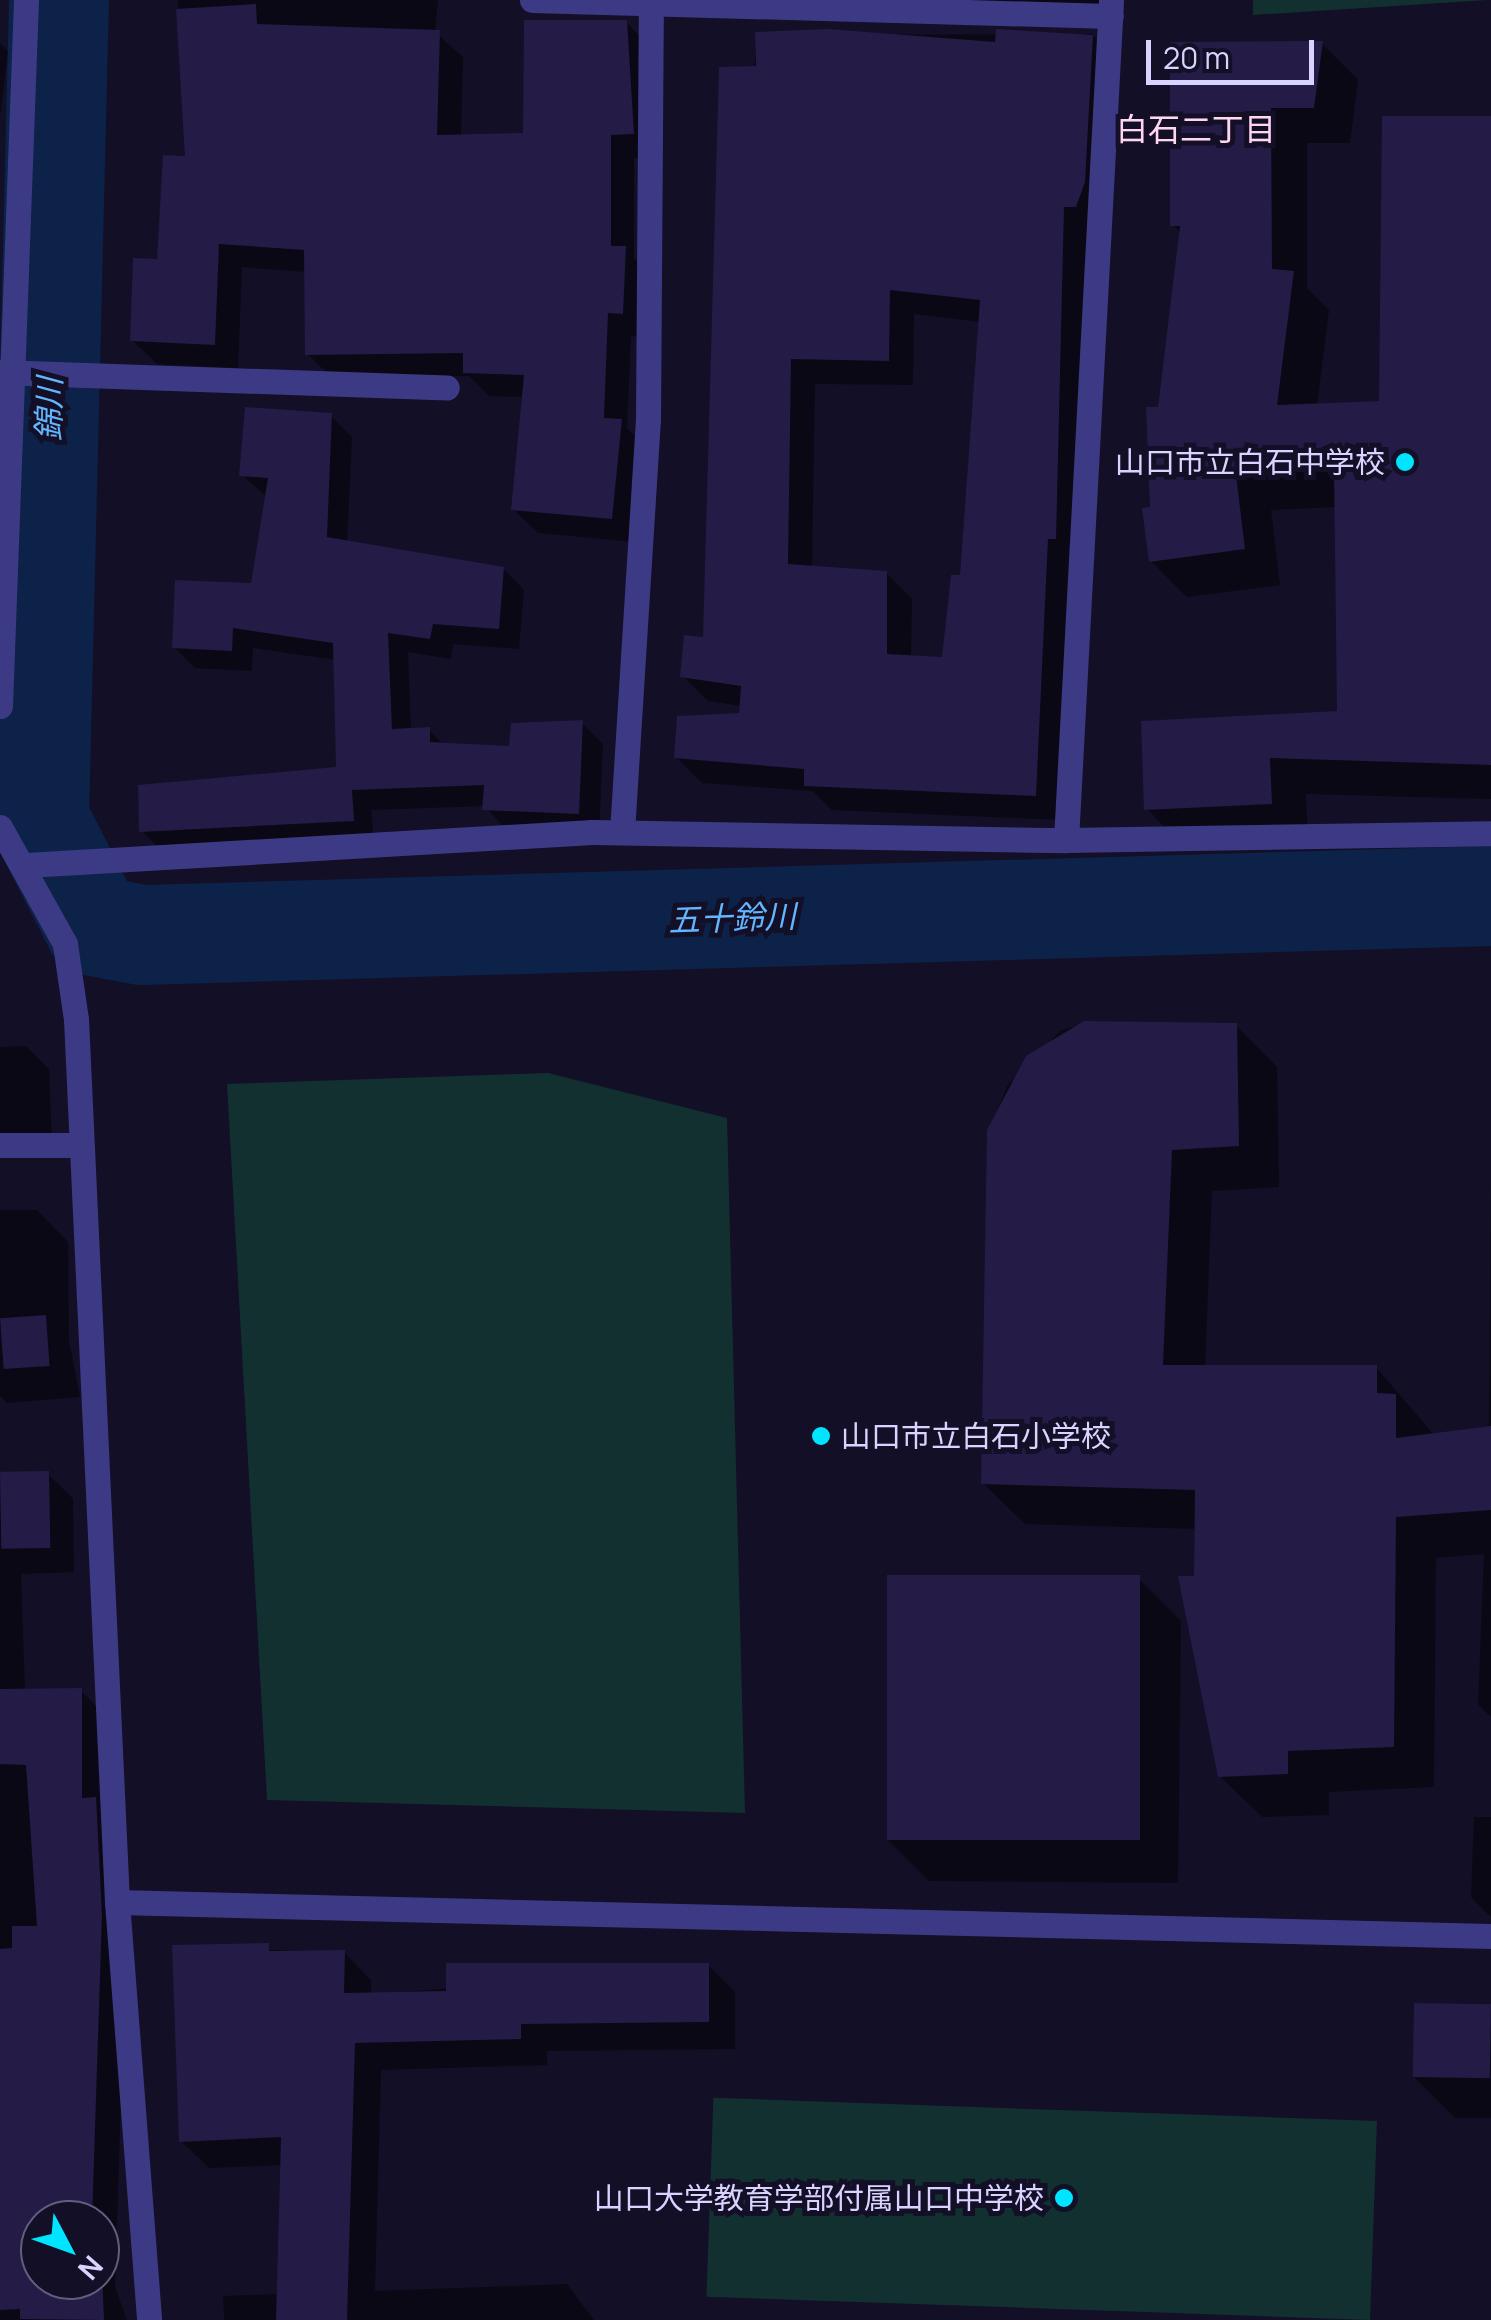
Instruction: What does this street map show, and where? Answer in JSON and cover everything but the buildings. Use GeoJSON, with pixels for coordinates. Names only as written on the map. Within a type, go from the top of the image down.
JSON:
{"type":"FeatureCollection","features":[{"type":"Feature","properties":{"kind":"street"},"geometry":{"type":"LineString","coordinates":[[0,706],[6,373],[26,0]]}},
{"type":"Feature","properties":{"kind":"street"},"geometry":{"type":"LineString","coordinates":[[532,0],[651,6],[1111,8],[1066,840]]}},
{"type":"Feature","properties":{"kind":"street"},"geometry":{"type":"LineString","coordinates":[[622,832],[648,419],[651,6]]}},
{"type":"Feature","properties":{"kind":"street"},"geometry":{"type":"LineString","coordinates":[[6,373],[447,388]]}},
{"type":"Feature","properties":{"kind":"street"},"geometry":{"type":"LineString","coordinates":[[0,827],[26,865],[65,944],[79,1144],[117,1902],[149,2320]]}},
{"type":"Feature","properties":{"kind":"street"},"geometry":{"type":"LineString","coordinates":[[26,865],[622,832],[1066,840],[1491,833]]}},
{"type":"Feature","properties":{"kind":"street"},"geometry":{"type":"LineString","coordinates":[[0,1145],[79,1144]]}},
{"type":"Feature","properties":{"kind":"street"},"geometry":{"type":"LineString","coordinates":[[117,1902],[1491,1936]]}},
{"type":"Feature","properties":{"kind":"green space"},"geometry":{"type":"Polygon","coordinates":[[[1253,0],[1488,0],[1253,15],[1253,0]]]}},
{"type":"Feature","properties":{"kind":"green space"},"geometry":{"type":"Polygon","coordinates":[[[548,1073],[727,1118],[745,1813],[267,1800],[227,1084],[548,1073]]]}},
{"type":"Feature","properties":{"kind":"green space"},"geometry":{"type":"Polygon","coordinates":[[[713,2098],[1377,2121],[1370,2320],[706,2297],[713,2098]]]}},
{"type":"Feature","properties":{"kind":"waterway","name":"五十鈴川"},"geometry":{"type":"LineString","coordinates":[[59,0],[39,819],[94,926],[142,935],[1491,896]]}},
{"type":"Feature","properties":{"kind":"place","name":"山口市立白石中学校"},"geometry":{"type":"Point","coordinates":[1405,462]}},
{"type":"Feature","properties":{"kind":"place","name":"山口市立白石小学校"},"geometry":{"type":"Point","coordinates":[821,1436]}},
{"type":"Feature","properties":{"kind":"place","name":"山口大学教育学部付属山口中学校"},"geometry":{"type":"Point","coordinates":[1064,2198]}},
{"type":"Feature","properties":{"kind":"district","name":"白石二丁目"},"geometry":{"type":"Point","coordinates":[1196,129]}},
{"type":"Feature","properties":{"kind":"water label","name":"錦川"},"geometry":{"type":"Point","coordinates":[49,409]}}]}
